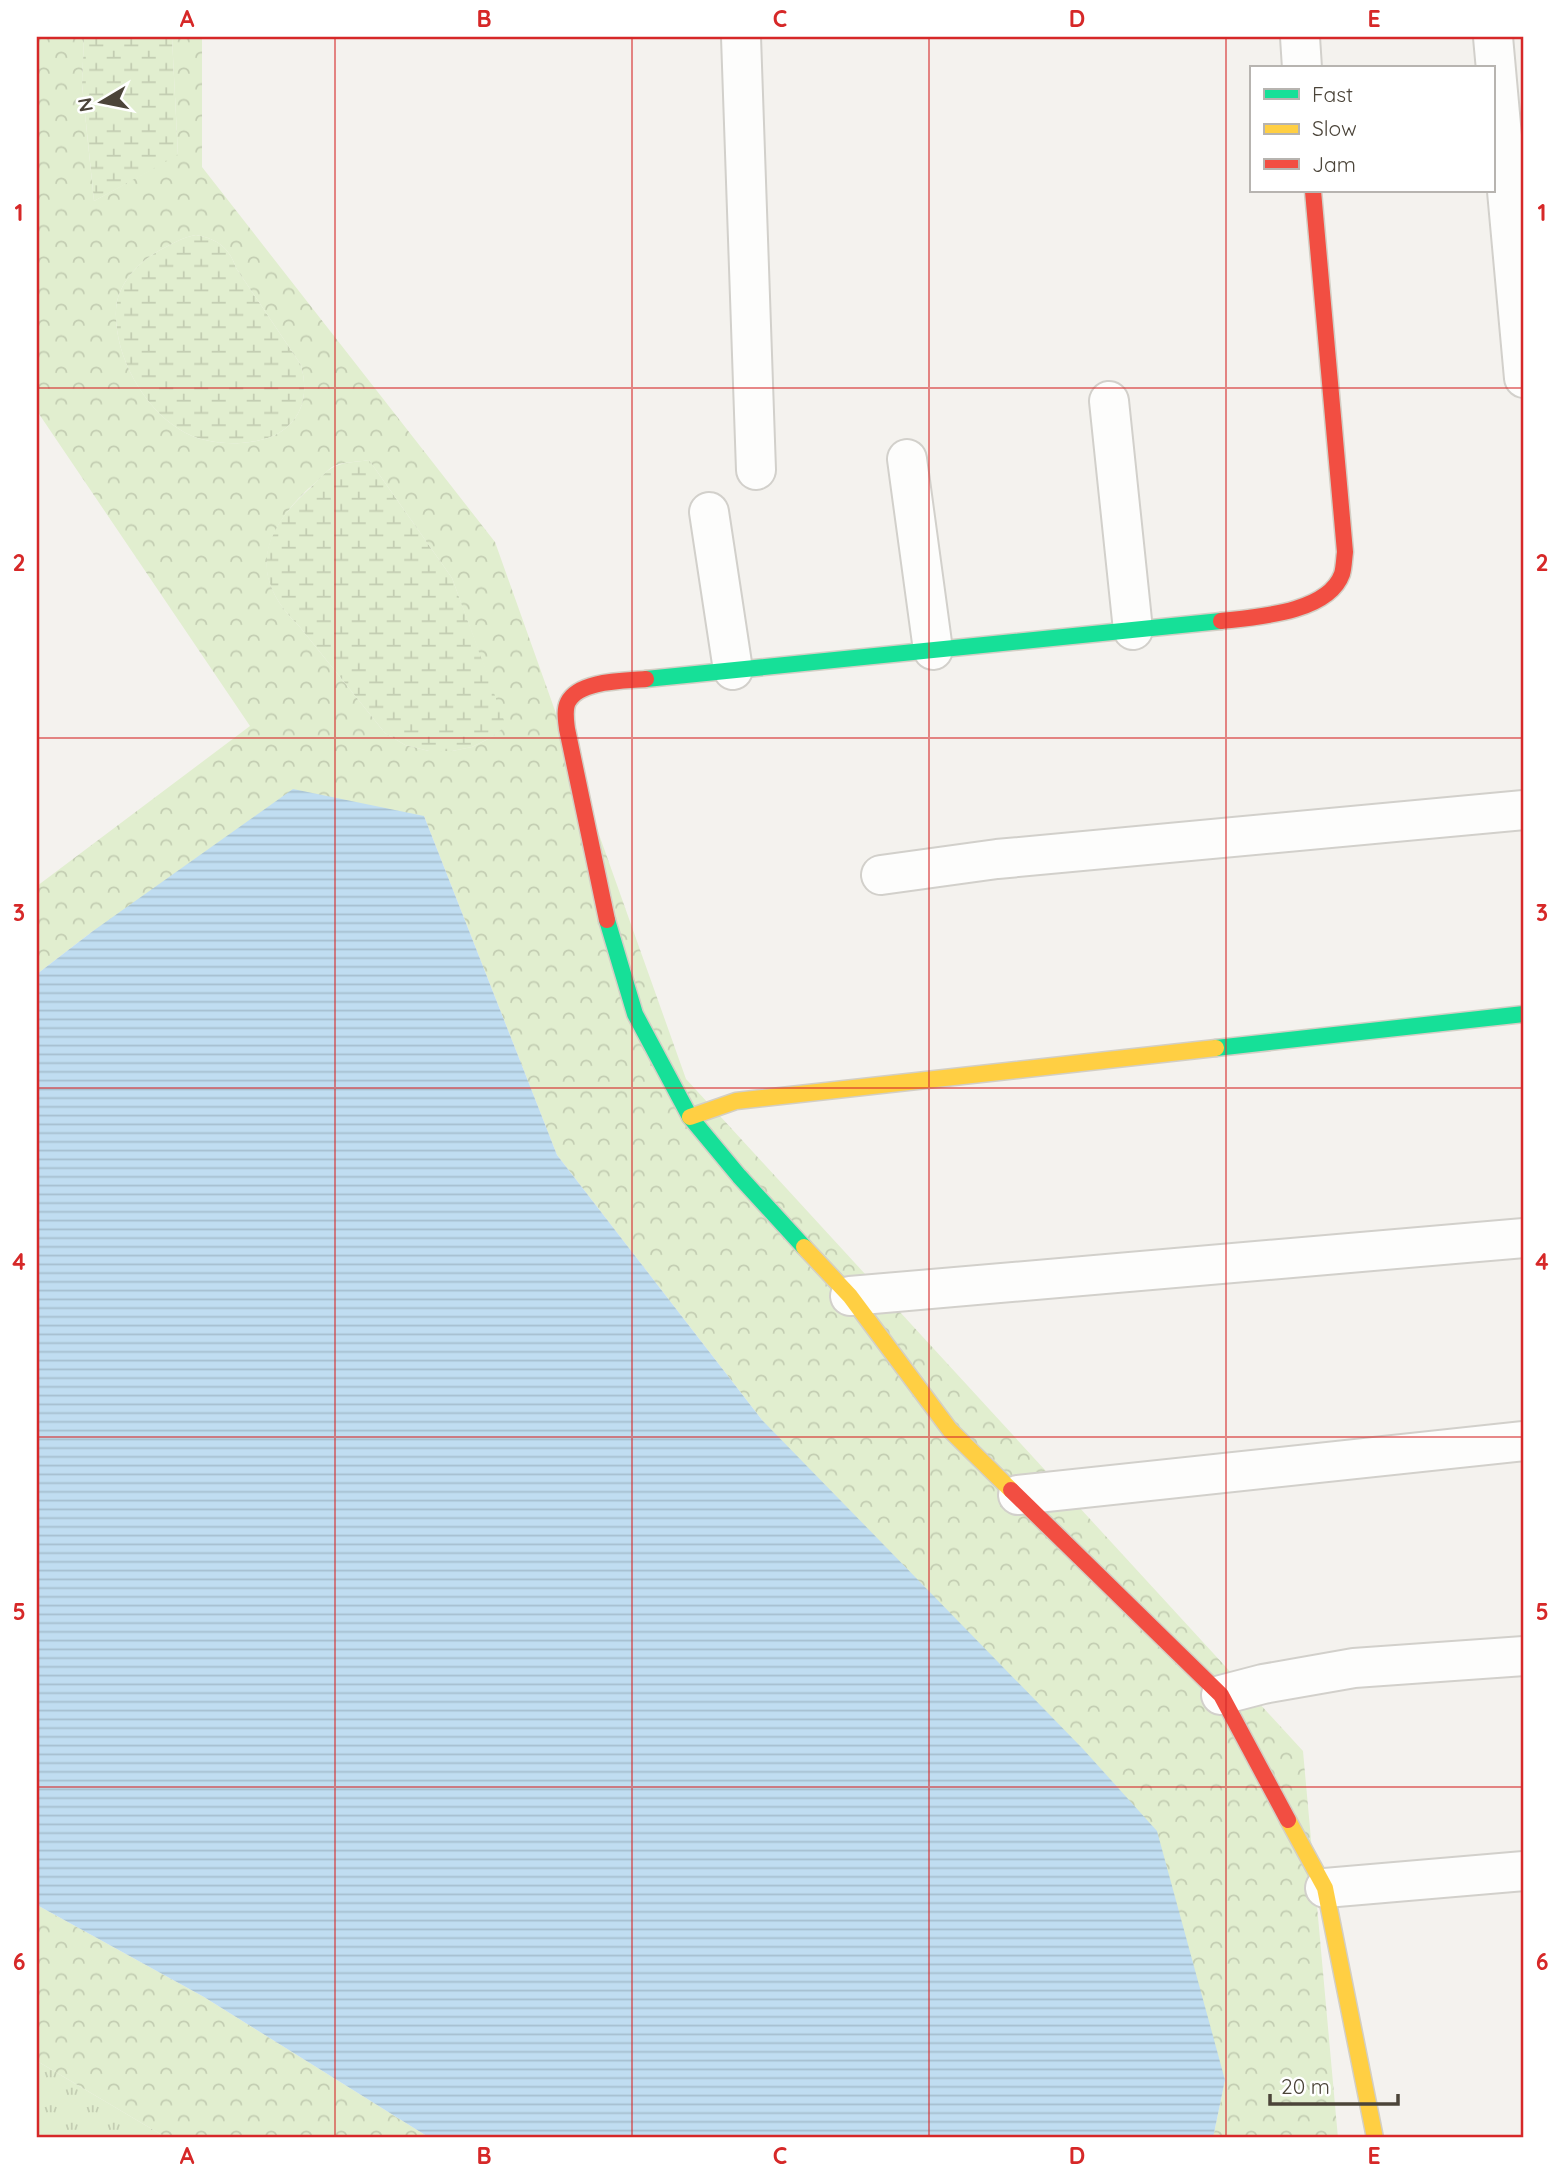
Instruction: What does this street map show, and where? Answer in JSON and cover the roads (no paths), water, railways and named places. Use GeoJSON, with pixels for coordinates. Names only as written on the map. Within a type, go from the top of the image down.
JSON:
{"type":"FeatureCollection","features":[{"type":"Feature","properties":{"kind":"street"},"geometry":{"type":"LineString","coordinates":[[741,37],[756,470]]}},
{"type":"Feature","properties":{"kind":"street"},"geometry":{"type":"LineString","coordinates":[[1300,37],[1302,66]]}},
{"type":"Feature","properties":{"kind":"street"},"geometry":{"type":"LineString","coordinates":[[1493,37],[1524,378]]}},
{"type":"Feature","properties":{"kind":"street"},"geometry":{"type":"LineString","coordinates":[[1313,192],[1345,552],[1341,577],[1325,593],[1301,609],[1270,615],[597,684],[575,692],[564,708],[604,912],[635,1014],[690,1117],[739,1176],[850,1296],[950,1430],[1221,1695],[1325,1888],[1375,2138]]}},
{"type":"Feature","properties":{"kind":"street"},"geometry":{"type":"LineString","coordinates":[[1109,401],[1133,630]]}},
{"type":"Feature","properties":{"kind":"street"},"geometry":{"type":"LineString","coordinates":[[907,459],[933,650]]}},
{"type":"Feature","properties":{"kind":"street"},"geometry":{"type":"LineString","coordinates":[[709,512],[733,670]]}},
{"type":"Feature","properties":{"kind":"street"},"geometry":{"type":"LineString","coordinates":[[881,876],[997,859],[1524,810]]}},
{"type":"Feature","properties":{"kind":"street"},"geometry":{"type":"LineString","coordinates":[[690,1117],[736,1101],[1524,1014]]}},
{"type":"Feature","properties":{"kind":"street"},"geometry":{"type":"LineString","coordinates":[[850,1296],[1524,1238]]}},
{"type":"Feature","properties":{"kind":"street"},"geometry":{"type":"LineString","coordinates":[[1018,1495],[1524,1441]]}},
{"type":"Feature","properties":{"kind":"street"},"geometry":{"type":"LineString","coordinates":[[1221,1695],[1354,1668],[1524,1656]]}},
{"type":"Feature","properties":{"kind":"street"},"geometry":{"type":"LineString","coordinates":[[1325,1888],[1524,1871]]}},
{"type":"Feature","properties":{"kind":"water"},"geometry":{"type":"Polygon","coordinates":[[[293,789],[424,816],[557,1155],[762,1420],[1083,1749],[1157,1831],[1225,2080],[1213,2138],[430,2138],[204,1997],[37,1905],[37,974],[293,789]]]}}]}
